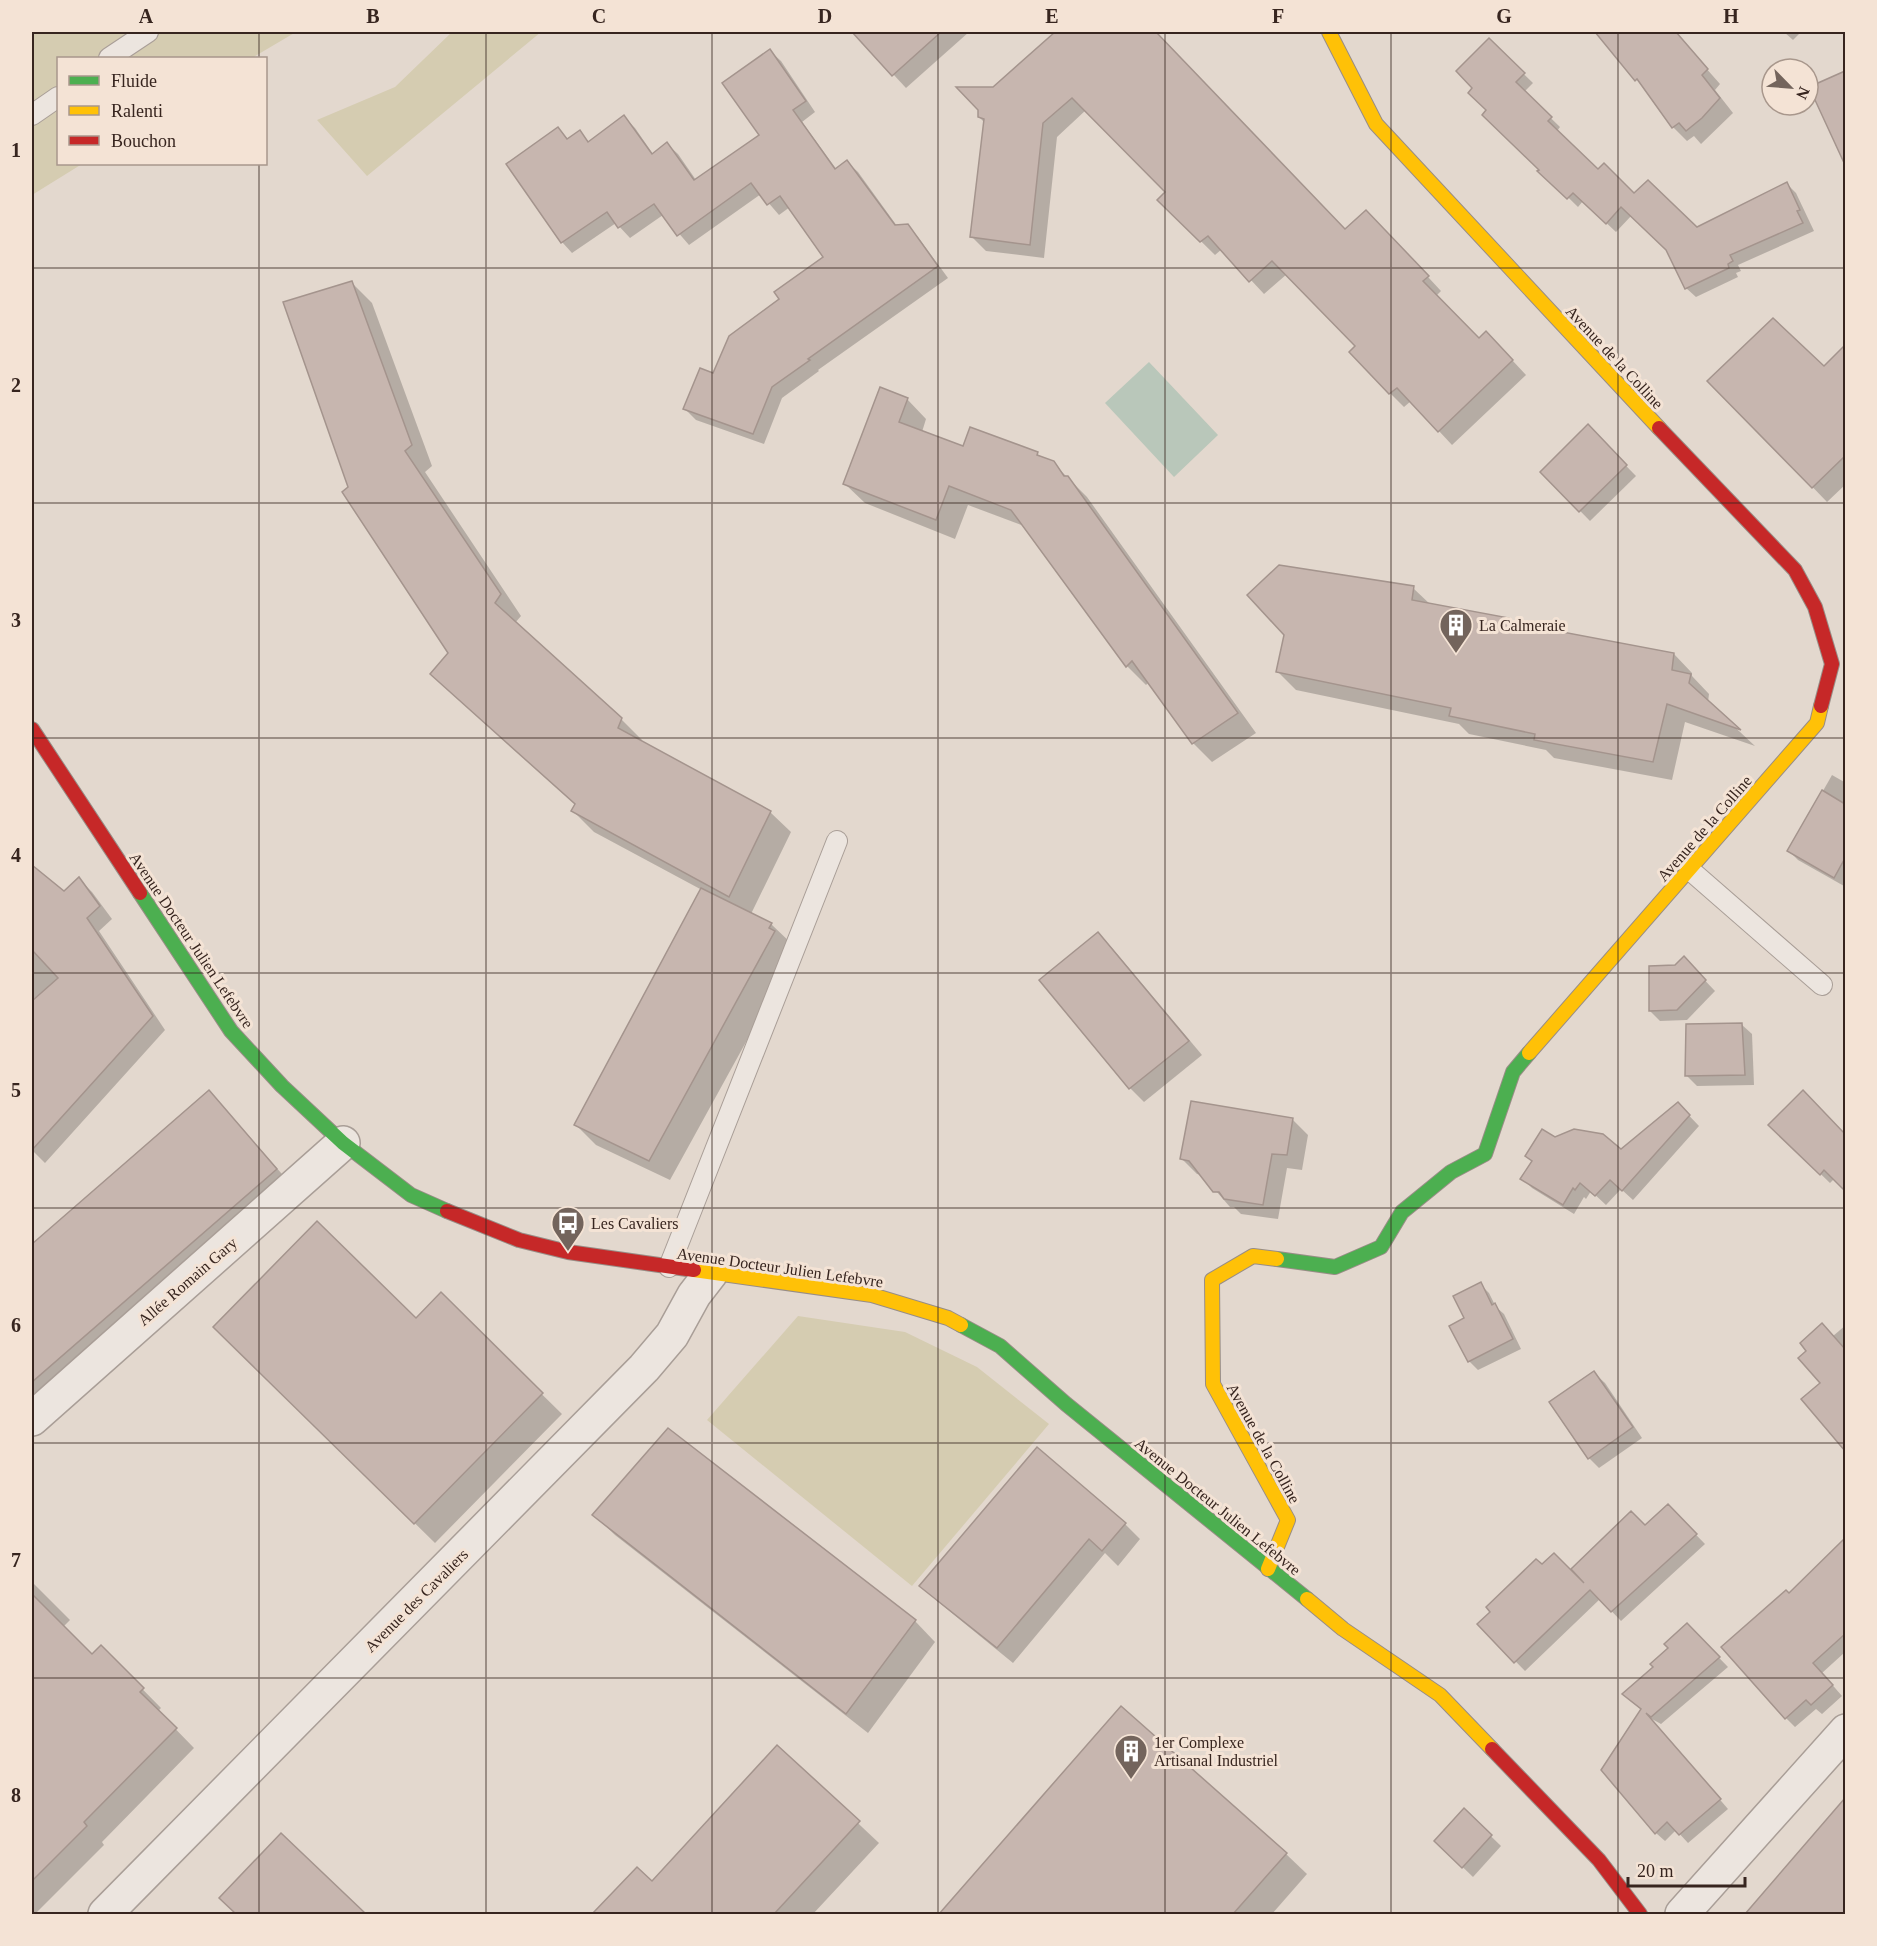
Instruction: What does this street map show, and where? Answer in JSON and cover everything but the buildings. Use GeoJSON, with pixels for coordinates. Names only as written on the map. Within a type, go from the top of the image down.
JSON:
{"type":"FeatureCollection","features":[{"type":"Feature","properties":{"kind":"street","name":"Avenue de la Colline"},"geometry":{"type":"LineString","coordinates":[[1268,1569],[1288,1520],[1213,1384],[1212,1280],[1253,1256],[1335,1267],[1381,1247],[1402,1212],[1451,1172],[1485,1154],[1513,1072],[1817,723],[1832,664],[1815,607],[1795,570],[1584,349],[1376,124],[1329,32]]}},
{"type":"Feature","properties":{"kind":"street","name":"Avenue Docteur Julien Lefebvre"},"geometry":{"type":"LineString","coordinates":[[32,729],[231,1031],[282,1086],[343,1143],[411,1195],[467,1221],[519,1240],[568,1252],[872,1295],[948,1318],[1000,1346],[1066,1404],[1343,1629],[1440,1695],[1599,1860],[1640,1914]]}},
{"type":"Feature","properties":{"kind":"street","name":"Allée Romain Gary"},"geometry":{"type":"LineString","coordinates":[[32,1419],[343,1143]]}},
{"type":"Feature","properties":{"kind":"street","name":"Avenue des Cavaliers"},"geometry":{"type":"LineString","coordinates":[[105,1914],[644,1368],[672,1335],[686,1308],[711,1273]]}},
{"type":"Feature","properties":{"kind":"street"},"geometry":{"type":"LineString","coordinates":[[1682,1914],[1845,1731]]}},
{"type":"Feature","properties":{"kind":"lane"},"geometry":{"type":"LineString","coordinates":[[110,57],[148,32]]}},
{"type":"Feature","properties":{"kind":"lane"},"geometry":{"type":"LineString","coordinates":[[32,115],[57,98]]}},
{"type":"Feature","properties":{"kind":"lane"},"geometry":{"type":"LineString","coordinates":[[669,1268],[837,841]]}},
{"type":"Feature","properties":{"kind":"lane"},"geometry":{"type":"LineString","coordinates":[[1689,870],[1822,985]]}},
{"type":"Feature","properties":{"kind":"shaded area"},"geometry":{"type":"Polygon","coordinates":[[[32,32],[296,32],[254,57],[57,57],[57,165],[80,165],[32,195],[32,32]]]}},
{"type":"Feature","properties":{"kind":"shaded area"},"geometry":{"type":"Polygon","coordinates":[[[452,32],[541,32],[367,176],[317,120],[395,87],[452,32]]]}},
{"type":"Feature","properties":{"kind":"shaded area"},"geometry":{"type":"Polygon","coordinates":[[[1149,362],[1218,435],[1174,477],[1105,403],[1149,362]]]}},
{"type":"Feature","properties":{"kind":"shaded area"},"geometry":{"type":"Polygon","coordinates":[[[798,1316],[905,1332],[977,1367],[1049,1424],[912,1586],[707,1420],[798,1316]]]}},
{"type":"Feature","properties":{"kind":"traffic: fast"},"geometry":{"type":"LineString","coordinates":[[140,893],[231,1031],[282,1086],[343,1143],[411,1195],[447,1211]]}},
{"type":"Feature","properties":{"kind":"traffic: fast"},"geometry":{"type":"LineString","coordinates":[[1277,1259],[1335,1267],[1381,1247],[1402,1212],[1451,1172],[1485,1154],[1513,1072],[1529,1053]]}},
{"type":"Feature","properties":{"kind":"traffic: fast"},"geometry":{"type":"LineString","coordinates":[[961,1325],[1000,1346],[1066,1404],[1307,1599]]}},
{"type":"Feature","properties":{"kind":"traffic: slow"},"geometry":{"type":"LineString","coordinates":[[1329,32],[1376,124],[1659,428]]}},
{"type":"Feature","properties":{"kind":"traffic: slow"},"geometry":{"type":"LineString","coordinates":[[1529,1053],[1817,723],[1821,706]]}},
{"type":"Feature","properties":{"kind":"traffic: slow"},"geometry":{"type":"LineString","coordinates":[[1268,1569],[1288,1520],[1213,1384],[1212,1280],[1253,1256],[1277,1259]]}},
{"type":"Feature","properties":{"kind":"traffic: slow"},"geometry":{"type":"LineString","coordinates":[[694,1270],[872,1295],[948,1318],[961,1325]]}},
{"type":"Feature","properties":{"kind":"traffic: slow"},"geometry":{"type":"LineString","coordinates":[[1307,1599],[1343,1629],[1440,1695],[1492,1749]]}},
{"type":"Feature","properties":{"kind":"traffic: jam"},"geometry":{"type":"LineString","coordinates":[[1659,428],[1795,570],[1815,607],[1832,664],[1821,706]]}},
{"type":"Feature","properties":{"kind":"traffic: jam"},"geometry":{"type":"LineString","coordinates":[[32,729],[140,893]]}},
{"type":"Feature","properties":{"kind":"traffic: jam"},"geometry":{"type":"LineString","coordinates":[[447,1211],[519,1240],[568,1252],[694,1270]]}},
{"type":"Feature","properties":{"kind":"traffic: jam"},"geometry":{"type":"LineString","coordinates":[[1492,1749],[1599,1860],[1640,1914]]}},
{"type":"Feature","properties":{"kind":"place","name":"La Calmeraie"},"geometry":{"type":"Point","coordinates":[1456,654]}},
{"type":"Feature","properties":{"kind":"place","name":"Les Cavaliers"},"geometry":{"type":"Point","coordinates":[568,1252]}},
{"type":"Feature","properties":{"kind":"place","name":"1er Complexe Artisanal Industriel"},"geometry":{"type":"Point","coordinates":[1131,1780]}}]}
